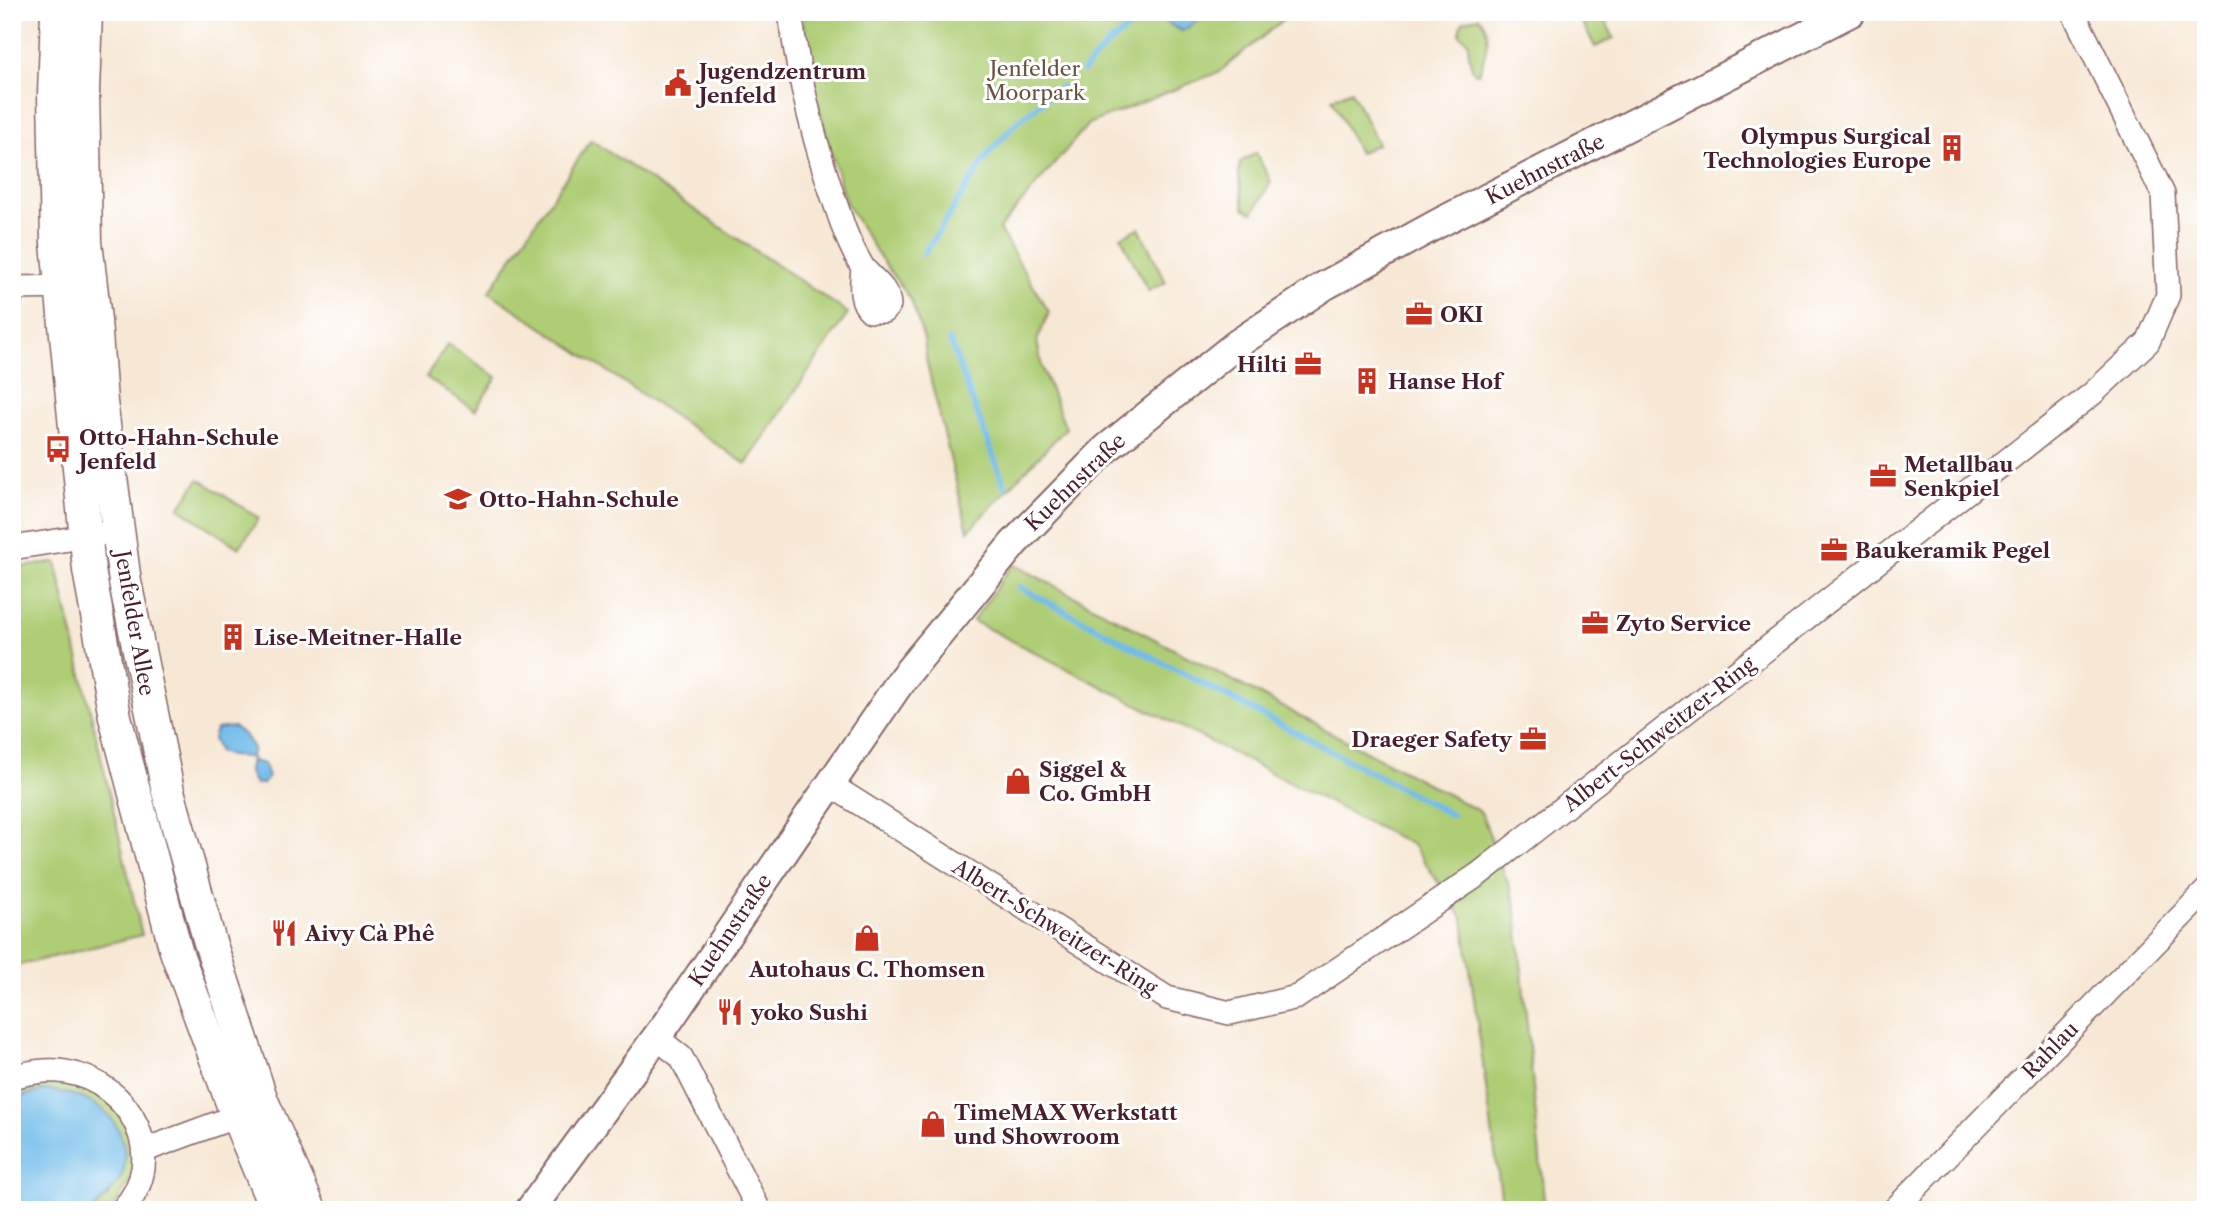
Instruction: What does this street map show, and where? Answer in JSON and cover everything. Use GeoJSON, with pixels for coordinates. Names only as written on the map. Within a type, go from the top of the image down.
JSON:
{"type":"FeatureCollection","features":[{"type":"Feature","properties":{"kind":"main road","name":"Jenfelder Allee"},"geometry":{"type":"LineString","coordinates":[[57,12],[54,94],[55,226],[76,287],[101,402],[125,582],[168,791],[209,939],[269,1118],[310,1210]]}},
{"type":"Feature","properties":{"kind":"main road","name":"Jenfelder Allee"},"geometry":{"type":"LineString","coordinates":[[86,12],[83,91],[85,229],[76,287],[85,536],[115,717],[176,951],[237,1116],[276,1210]]}},
{"type":"Feature","properties":{"kind":"main road"},"geometry":{"type":"LineString","coordinates":[[237,1116],[269,1118]]}},
{"type":"Feature","properties":{"kind":"street"},"geometry":{"type":"LineString","coordinates":[[790,12],[797,69],[818,147],[840,219],[863,267]]}},
{"type":"Feature","properties":{"kind":"street","name":"Kuehnstraße"},"geometry":{"type":"LineString","coordinates":[[530,1210],[657,1038],[903,678],[1014,542],[1118,439],[1226,352],[1292,306],[1359,266],[1851,12]]}},
{"type":"Feature","properties":{"kind":"street","name":"Albert-Schweitzer-Ring"},"geometry":{"type":"LineString","coordinates":[[829,784],[1167,998],[1230,1013],[1297,997],[1490,866],[2092,394],[2148,342],[2168,295],[2163,194],[2073,12]]}},
{"type":"Feature","properties":{"kind":"street"},"geometry":{"type":"LineString","coordinates":[[12,288],[76,287]]}},
{"type":"Feature","properties":{"kind":"street"},"geometry":{"type":"LineString","coordinates":[[12,548],[118,531]]}},
{"type":"Feature","properties":{"kind":"street","name":"Rahlau"},"geometry":{"type":"LineString","coordinates":[[1894,1210],[2206,891]]}},
{"type":"Feature","properties":{"kind":"street"},"geometry":{"type":"LineString","coordinates":[[657,1038],[681,1056],[759,1210]]}},
{"type":"Feature","properties":{"kind":"street"},"geometry":{"type":"LineString","coordinates":[[12,1077],[41,1070],[68,1073],[95,1084],[114,1096],[127,1110],[139,1127],[145,1150],[142,1182],[134,1197],[122,1210]]}},
{"type":"Feature","properties":{"kind":"street"},"geometry":{"type":"LineString","coordinates":[[145,1150],[237,1116]]}},
{"type":"Feature","properties":{"kind":"green space","name":"Jenfelder Moorpark"},"geometry":{"type":"Polygon","coordinates":[[[802,12],[1148,12],[1182,31],[1212,12],[1293,12],[1219,72],[1088,124],[999,229],[1049,312],[1037,341],[1042,368],[1066,428],[968,531],[927,364],[924,339],[911,300],[877,253],[845,201],[808,68],[802,12]]]}},
{"type":"Feature","properties":{"kind":"green space"},"geometry":{"type":"Polygon","coordinates":[[[1577,12],[1601,12],[1614,38],[1595,47],[1577,12]]]}},
{"type":"Feature","properties":{"kind":"green space"},"geometry":{"type":"Polygon","coordinates":[[[1478,17],[1487,36],[1486,52],[1479,73],[1474,72],[1471,64],[1469,42],[1460,35],[1460,27],[1464,21],[1478,17]]]}},
{"type":"Feature","properties":{"kind":"green space"},"geometry":{"type":"Polygon","coordinates":[[[1351,90],[1378,144],[1359,153],[1332,99],[1351,90]]]}},
{"type":"Feature","properties":{"kind":"green space"},"geometry":{"type":"Polygon","coordinates":[[[591,140],[848,313],[746,464],[489,292],[591,140]]]}},
{"type":"Feature","properties":{"kind":"green space"},"geometry":{"type":"Polygon","coordinates":[[[1256,153],[1271,182],[1253,213],[1244,208],[1239,175],[1240,162],[1256,153]]]}},
{"type":"Feature","properties":{"kind":"green space"},"geometry":{"type":"Polygon","coordinates":[[[1139,228],[1166,282],[1148,291],[1121,237],[1139,228]]]}},
{"type":"Feature","properties":{"kind":"green space"},"geometry":{"type":"Polygon","coordinates":[[[448,344],[497,377],[475,410],[426,377],[448,344]]]}},
{"type":"Feature","properties":{"kind":"green space"},"geometry":{"type":"Polygon","coordinates":[[[199,479],[259,518],[239,548],[179,508],[199,479]]]}},
{"type":"Feature","properties":{"kind":"green space"},"geometry":{"type":"Polygon","coordinates":[[[56,562],[142,935],[12,967],[12,568],[56,562]]]}},
{"type":"Feature","properties":{"kind":"green space"},"geometry":{"type":"Polygon","coordinates":[[[1013,564],[1481,812],[1515,902],[1545,1210],[1503,1210],[1463,919],[1413,845],[973,621],[1013,564]]]}},
{"type":"Feature","properties":{"kind":"green space"},"geometry":{"type":"Polygon","coordinates":[[[72,1082],[109,1102],[129,1127],[137,1170],[112,1210],[93,1210],[110,1193],[45,1090],[12,1099],[12,1085],[72,1082]]]}},
{"type":"Feature","properties":{"kind":"water"},"geometry":{"type":"Polygon","coordinates":[[[1148,12],[1212,12],[1182,31],[1148,12]]]}},
{"type":"Feature","properties":{"kind":"water"},"geometry":{"type":"Polygon","coordinates":[[[234,727],[253,748],[252,761],[264,764],[268,778],[263,784],[255,784],[248,771],[250,757],[230,756],[219,752],[213,739],[216,729],[234,727]]]}},
{"type":"Feature","properties":{"kind":"water"},"geometry":{"type":"Polygon","coordinates":[[[45,1090],[81,1098],[102,1109],[117,1127],[122,1139],[125,1161],[119,1181],[93,1210],[24,1210],[12,1182],[12,1099],[45,1090]]]}},
{"type":"Feature","properties":{"kind":"waterway"},"geometry":{"type":"LineString","coordinates":[[1083,71],[1105,47],[1148,12]]}},
{"type":"Feature","properties":{"kind":"waterway"},"geometry":{"type":"LineString","coordinates":[[924,254],[989,153],[1015,124],[1061,87]]}},
{"type":"Feature","properties":{"kind":"waterway"},"geometry":{"type":"LineString","coordinates":[[950,341],[1005,487]]}},
{"type":"Feature","properties":{"kind":"waterway"},"geometry":{"type":"LineString","coordinates":[[1019,587],[1452,815]]}},
{"type":"Feature","properties":{"kind":"place","name":"Jugendzentrum Jenfeld"},"geometry":{"type":"Point","coordinates":[678,83]}},
{"type":"Feature","properties":{"kind":"place","name":"Olympus Surgical Technologies Europe"},"geometry":{"type":"Point","coordinates":[1952,148]}},
{"type":"Feature","properties":{"kind":"place","name":"OKI"},"geometry":{"type":"Point","coordinates":[1419,314]}},
{"type":"Feature","properties":{"kind":"place","name":"Hilti"},"geometry":{"type":"Point","coordinates":[1308,364]}},
{"type":"Feature","properties":{"kind":"place","name":"Hanse Hof"},"geometry":{"type":"Point","coordinates":[1367,381]}},
{"type":"Feature","properties":{"kind":"place","name":"Otto-Hahn-Schule Jenfeld"},"geometry":{"type":"Point","coordinates":[58,449]}},
{"type":"Feature","properties":{"kind":"place","name":"Metallbau Senkpiel"},"geometry":{"type":"Point","coordinates":[1883,476]}},
{"type":"Feature","properties":{"kind":"place","name":"Otto-Hahn-Schule"},"geometry":{"type":"Point","coordinates":[458,499]}},
{"type":"Feature","properties":{"kind":"place","name":"Baukeramik Pegel"},"geometry":{"type":"Point","coordinates":[1834,550]}},
{"type":"Feature","properties":{"kind":"place","name":"Zyto Service"},"geometry":{"type":"Point","coordinates":[1595,623]}},
{"type":"Feature","properties":{"kind":"place","name":"Lise-Meitner-Halle"},"geometry":{"type":"Point","coordinates":[233,637]}},
{"type":"Feature","properties":{"kind":"place","name":"Draeger Safety"},"geometry":{"type":"Point","coordinates":[1533,739]}},
{"type":"Feature","properties":{"kind":"place","name":"Siggel & Co. GmbH"},"geometry":{"type":"Point","coordinates":[1018,781]}},
{"type":"Feature","properties":{"kind":"place","name":"Aivy Cà Phê"},"geometry":{"type":"Point","coordinates":[284,933]}},
{"type":"Feature","properties":{"kind":"place","name":"Autohaus C. Thomsen"},"geometry":{"type":"Point","coordinates":[867,938]}},
{"type":"Feature","properties":{"kind":"place","name":"yoko Sushi"},"geometry":{"type":"Point","coordinates":[730,1012]}},
{"type":"Feature","properties":{"kind":"place","name":"TimeMAX Werkstatt und Showroom"},"geometry":{"type":"Point","coordinates":[933,1124]}}]}
